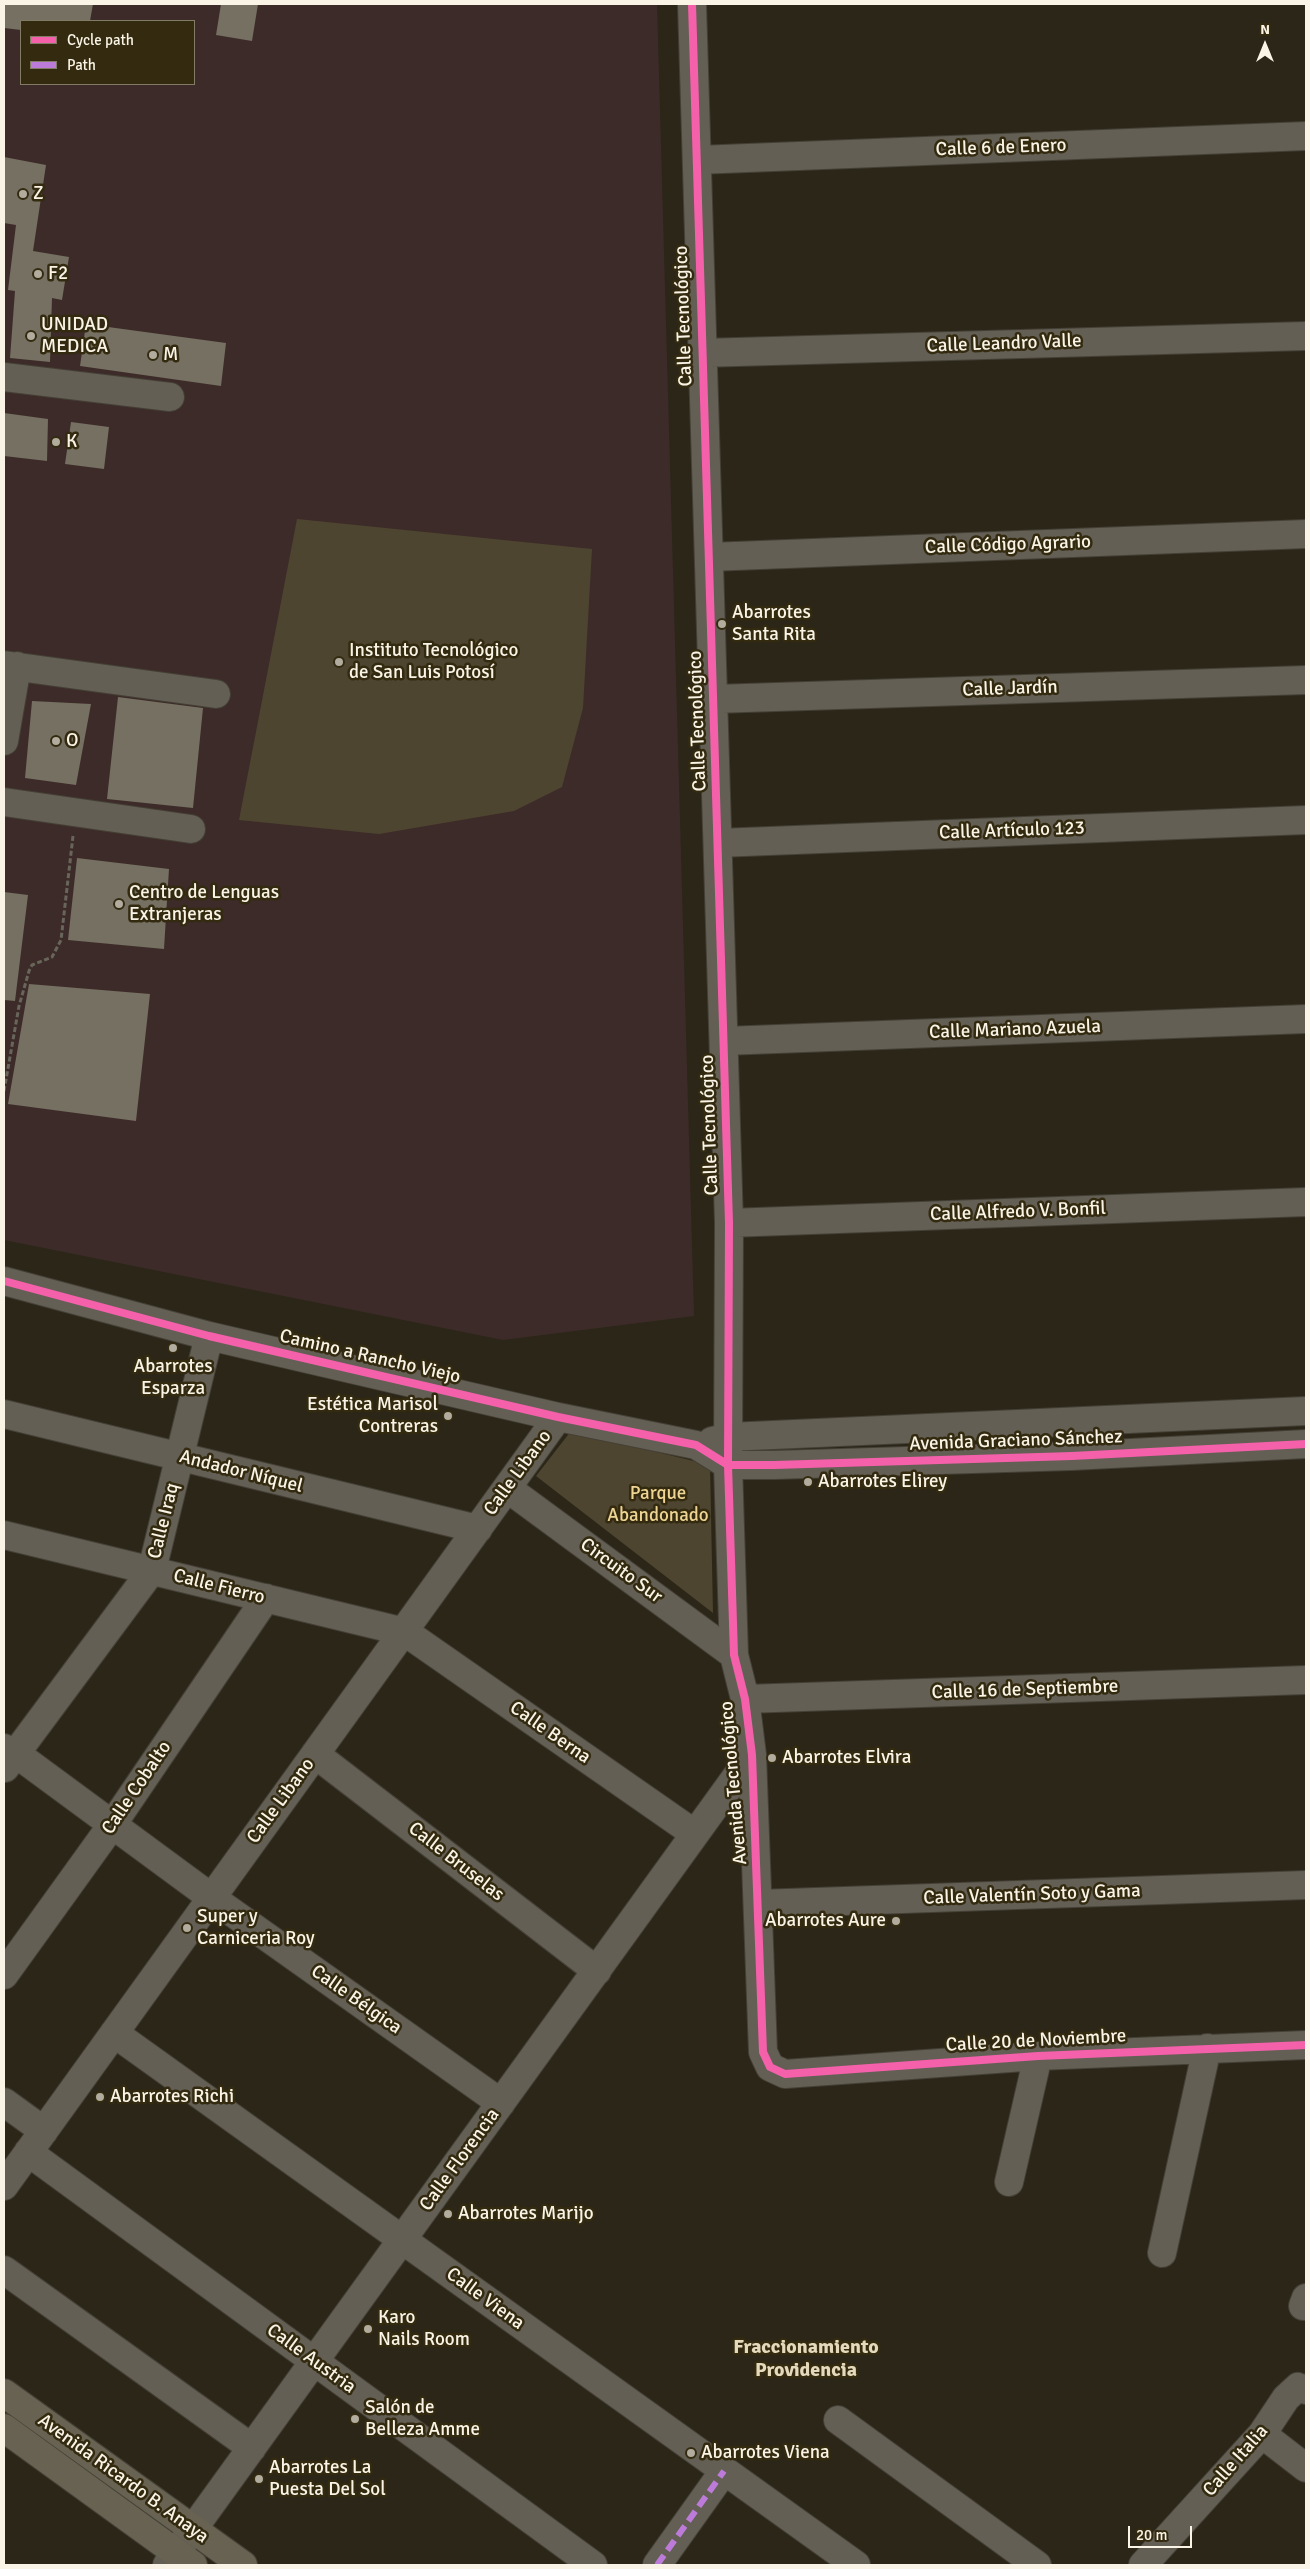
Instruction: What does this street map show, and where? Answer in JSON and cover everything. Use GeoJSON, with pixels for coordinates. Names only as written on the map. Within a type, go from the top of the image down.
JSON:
{"type":"FeatureCollection","features":[{"type":"Feature","properties":{"kind":"main road","name":"Avenida Ricardo B. Anaya"},"geometry":{"type":"LineString","coordinates":[[4,2393],[243,2565]]}},
{"type":"Feature","properties":{"kind":"main road","name":"Avenida Ricardo B. Anaya"},"geometry":{"type":"LineString","coordinates":[[4,2428],[179,2561]]}},
{"type":"Feature","properties":{"kind":"street","name":"Calle Tecnológico"},"geometry":{"type":"LineString","coordinates":[[692,4],[701,353],[714,698],[729,1223],[728,1436]]}},
{"type":"Feature","properties":{"kind":"street","name":"Calle 6 de Enero"},"geometry":{"type":"LineString","coordinates":[[696,160],[1306,136]]}},
{"type":"Feature","properties":{"kind":"street","name":"Calle Leandro Valle"},"geometry":{"type":"LineString","coordinates":[[701,353],[1306,336]]}},
{"type":"Feature","properties":{"kind":"street"},"geometry":{"type":"LineString","coordinates":[[4,377],[170,397]]}},
{"type":"Feature","properties":{"kind":"street","name":"Calle Código Agrario"},"geometry":{"type":"LineString","coordinates":[[709,557],[1306,534]]}},
{"type":"Feature","properties":{"kind":"street"},"geometry":{"type":"LineString","coordinates":[[4,741],[10,666],[216,694]]}},
{"type":"Feature","properties":{"kind":"street","name":"Calle Jardín"},"geometry":{"type":"LineString","coordinates":[[714,698],[1306,680]]}},
{"type":"Feature","properties":{"kind":"street"},"geometry":{"type":"LineString","coordinates":[[4,802],[191,829]]}},
{"type":"Feature","properties":{"kind":"street","name":"Calle Artículo 123"},"geometry":{"type":"LineString","coordinates":[[718,842],[1306,820]]}},
{"type":"Feature","properties":{"kind":"street","name":"Calle Mariano Azuela"},"geometry":{"type":"LineString","coordinates":[[724,1041],[1306,1019]]}},
{"type":"Feature","properties":{"kind":"street","name":"Calle Alfredo V. Bonfil"},"geometry":{"type":"LineString","coordinates":[[729,1223],[1306,1202]]}},
{"type":"Feature","properties":{"kind":"street","name":"Camino a Rancho Viejo"},"geometry":{"type":"LineString","coordinates":[[4,1280],[209,1336],[558,1417],[696,1445],[728,1465]]}},
{"type":"Feature","properties":{"kind":"street","name":"Calle Iraq"},"geometry":{"type":"LineString","coordinates":[[7,1757],[152,1570],[209,1336]]}},
{"type":"Feature","properties":{"kind":"street","name":"Avenida Graciano Sánchez"},"geometry":{"type":"LineString","coordinates":[[728,1436],[1306,1411]]}},
{"type":"Feature","properties":{"kind":"street","name":"Andador Níquel"},"geometry":{"type":"LineString","coordinates":[[4,1414],[478,1529]]}},
{"type":"Feature","properties":{"kind":"street","name":"Calle Libano"},"geometry":{"type":"LineString","coordinates":[[4,2186],[405,1632],[558,1417]]}},
{"type":"Feature","properties":{"kind":"street"},"geometry":{"type":"LineString","coordinates":[[1069,1421],[1072,1456]]}},
{"type":"Feature","properties":{"kind":"street","name":"Camino a Rancho Viejo"},"geometry":{"type":"LineString","coordinates":[[696,1445],[728,1436]]}},
{"type":"Feature","properties":{"kind":"street","name":"Avenida Tecnológico"},"geometry":{"type":"LineString","coordinates":[[728,1436],[734,1655],[744,1700],[752,1755],[763,2052],[770,2067]]}},
{"type":"Feature","properties":{"kind":"street","name":"Avenida Graciano Sánchez"},"geometry":{"type":"LineString","coordinates":[[728,1465],[774,1466],[1072,1456],[1306,1444]]}},
{"type":"Feature","properties":{"kind":"street","name":"Circuito Sur"},"geometry":{"type":"LineString","coordinates":[[508,1488],[734,1655]]}},
{"type":"Feature","properties":{"kind":"street","name":"Calle Fierro"},"geometry":{"type":"LineString","coordinates":[[4,1534],[405,1632]]}},
{"type":"Feature","properties":{"kind":"street","name":"Calle Cobalto"},"geometry":{"type":"LineString","coordinates":[[4,1975],[112,1825],[266,1598]]}},
{"type":"Feature","properties":{"kind":"street","name":"Calle Berna"},"geometry":{"type":"LineString","coordinates":[[405,1632],[695,1834]]}},
{"type":"Feature","properties":{"kind":"street","name":"Calle 16 de Septiembre"},"geometry":{"type":"LineString","coordinates":[[744,1700],[1306,1680]]}},
{"type":"Feature","properties":{"kind":"street","name":"Calle Bruselas"},"geometry":{"type":"LineString","coordinates":[[316,1754],[597,1970]]}},
{"type":"Feature","properties":{"kind":"street","name":"Calle Florencia"},"geometry":{"type":"LineString","coordinates":[[179,2561],[194,2530],[252,2448],[752,1755]]}},
{"type":"Feature","properties":{"kind":"street","name":"Calle Bélgica"},"geometry":{"type":"LineString","coordinates":[[7,1757],[112,1825],[501,2102]]}},
{"type":"Feature","properties":{"kind":"street","name":"Calle Valentín Soto y Gama"},"geometry":{"type":"LineString","coordinates":[[758,1904],[1306,1885]]}},
{"type":"Feature","properties":{"kind":"street","name":"Calle Viena"},"geometry":{"type":"LineString","coordinates":[[114,2033],[856,2565]]}},
{"type":"Feature","properties":{"kind":"street","name":"Calle 20 de Noviembre"},"geometry":{"type":"LineString","coordinates":[[770,2067],[785,2074],[1038,2056],[1306,2045]]}},
{"type":"Feature","properties":{"kind":"street"},"geometry":{"type":"LineString","coordinates":[[1162,2253],[1206,2048]]}},
{"type":"Feature","properties":{"kind":"street"},"geometry":{"type":"LineString","coordinates":[[1009,2182],[1038,2056]]}},
{"type":"Feature","properties":{"kind":"street","name":"Calle Austria"},"geometry":{"type":"LineString","coordinates":[[4,2102],[36,2141],[314,2361],[594,2565]]}},
{"type":"Feature","properties":{"kind":"street"},"geometry":{"type":"LineString","coordinates":[[4,2270],[252,2448]]}},
{"type":"Feature","properties":{"kind":"street","name":"Calle Italia"},"geometry":{"type":"LineString","coordinates":[[1150,2563],[1296,2394]]}},
{"type":"Feature","properties":{"kind":"street"},"geometry":{"type":"LineString","coordinates":[[838,2420],[1037,2565]]}},
{"type":"Feature","properties":{"kind":"street"},"geometry":{"type":"LineString","coordinates":[[1262,2434],[1306,2468]]}},
{"type":"Feature","properties":{"kind":"street"},"geometry":{"type":"LineString","coordinates":[[657,2565],[724,2471]]}},
{"type":"Feature","properties":{"kind":"path"},"geometry":{"type":"LineString","coordinates":[[4,1090],[19,1006],[29,971],[32,965],[52,957],[61,940],[76,812]]}},
{"type":"Feature","properties":{"kind":"shaded area","name":"Instituto Tecnológico de San Luis Potosí"},"geometry":{"type":"Polygon","coordinates":[[[4,4],[657,4],[694,1316],[503,1340],[4,1240],[4,4]]]}},
{"type":"Feature","properties":{"kind":"green space"},"geometry":{"type":"Polygon","coordinates":[[[297,519],[592,549],[583,708],[562,787],[514,811],[379,834],[239,820],[297,519]]]}},
{"type":"Feature","properties":{"kind":"green space","name":"Parque Abandonado"},"geometry":{"type":"Polygon","coordinates":[[[571,1431],[710,1465],[713,1613],[536,1476],[571,1431]]]}},
{"type":"Feature","properties":{"kind":"building"},"geometry":{"type":"Polygon","coordinates":[[[4,4],[93,4],[90,20],[20,20],[20,30],[4,28],[4,4]]]}},
{"type":"Feature","properties":{"kind":"building"},"geometry":{"type":"Polygon","coordinates":[[[221,4],[258,4],[252,41],[216,35],[221,4]]]}},
{"type":"Feature","properties":{"kind":"building"},"geometry":{"type":"Polygon","coordinates":[[[4,157],[46,165],[33,251],[69,257],[62,300],[52,298],[50,362],[10,358],[15,291],[8,290],[16,225],[4,223],[4,157]]]}},
{"type":"Feature","properties":{"kind":"building","name":"M"},"geometry":{"type":"Polygon","coordinates":[[[86,324],[226,343],[221,386],[80,366],[86,324]]]}},
{"type":"Feature","properties":{"kind":"building"},"geometry":{"type":"Polygon","coordinates":[[[4,413],[48,419],[47,461],[4,456],[4,413]]]}},
{"type":"Feature","properties":{"kind":"building"},"geometry":{"type":"Polygon","coordinates":[[[71,422],[109,427],[104,469],[65,464],[71,422]]]}},
{"type":"Feature","properties":{"kind":"building"},"geometry":{"type":"Polygon","coordinates":[[[118,697],[203,708],[193,808],[107,799],[118,697]]]}},
{"type":"Feature","properties":{"kind":"building","name":"O"},"geometry":{"type":"Polygon","coordinates":[[[32,701],[91,704],[76,785],[25,778],[32,701]]]}},
{"type":"Feature","properties":{"kind":"building","name":"Centro de Lenguas Extranjeras"},"geometry":{"type":"Polygon","coordinates":[[[77,858],[169,869],[164,949],[68,940],[77,858]]]}},
{"type":"Feature","properties":{"kind":"building"},"geometry":{"type":"Polygon","coordinates":[[[4,892],[28,895],[15,1001],[4,1000],[4,892]]]}},
{"type":"Feature","properties":{"kind":"building"},"geometry":{"type":"Polygon","coordinates":[[[29,984],[150,994],[136,1121],[8,1104],[29,984]]]}},
{"type":"Feature","properties":{"kind":"marked path"},"geometry":{"type":"LineString","coordinates":[[657,2565],[724,2471]]}},
{"type":"Feature","properties":{"kind":"cycle path"},"geometry":{"type":"LineString","coordinates":[[692,4],[729,1223],[728,1465],[734,1655],[745,1699],[752,1755],[763,2052],[770,2067],[785,2074],[1038,2056],[1306,2045]]}},
{"type":"Feature","properties":{"kind":"cycle path"},"geometry":{"type":"LineString","coordinates":[[4,1281],[209,1336],[558,1417],[696,1445],[728,1465],[1072,1456],[1306,1444]]}},
{"type":"Feature","properties":{"kind":"place","name":"Z"},"geometry":{"type":"Point","coordinates":[23,194]}},
{"type":"Feature","properties":{"kind":"place","name":"F2"},"geometry":{"type":"Point","coordinates":[38,274]}},
{"type":"Feature","properties":{"kind":"place","name":"UNIDAD MEDICA"},"geometry":{"type":"Point","coordinates":[31,336]}},
{"type":"Feature","properties":{"kind":"place","name":"M"},"geometry":{"type":"Point","coordinates":[153,355]}},
{"type":"Feature","properties":{"kind":"place","name":"K"},"geometry":{"type":"Point","coordinates":[56,442]}},
{"type":"Feature","properties":{"kind":"place","name":"Abarrotes Santa Rita"},"geometry":{"type":"Point","coordinates":[722,624]}},
{"type":"Feature","properties":{"kind":"place","name":"Instituto Tecnológico de San Luis Potosí"},"geometry":{"type":"Point","coordinates":[339,662]}},
{"type":"Feature","properties":{"kind":"place","name":"O"},"geometry":{"type":"Point","coordinates":[56,741]}},
{"type":"Feature","properties":{"kind":"place","name":"Centro de Lenguas Extranjeras"},"geometry":{"type":"Point","coordinates":[119,904]}},
{"type":"Feature","properties":{"kind":"place","name":"Abarrotes Esparza"},"geometry":{"type":"Point","coordinates":[173,1348]}},
{"type":"Feature","properties":{"kind":"place","name":"Estética Marisol Contreras"},"geometry":{"type":"Point","coordinates":[448,1416]}},
{"type":"Feature","properties":{"kind":"place","name":"Abarrotes Elirey"},"geometry":{"type":"Point","coordinates":[808,1482]}},
{"type":"Feature","properties":{"kind":"place","name":"Abarrotes Elvira"},"geometry":{"type":"Point","coordinates":[772,1758]}},
{"type":"Feature","properties":{"kind":"place","name":"Abarrotes Aure"},"geometry":{"type":"Point","coordinates":[896,1921]}},
{"type":"Feature","properties":{"kind":"place","name":"Super y Carniceria Roy"},"geometry":{"type":"Point","coordinates":[187,1928]}},
{"type":"Feature","properties":{"kind":"place","name":"Abarrotes Richi"},"geometry":{"type":"Point","coordinates":[100,2097]}},
{"type":"Feature","properties":{"kind":"place","name":"Abarrotes Marijo"},"geometry":{"type":"Point","coordinates":[448,2214]}},
{"type":"Feature","properties":{"kind":"place","name":"Karo Nails Room"},"geometry":{"type":"Point","coordinates":[368,2329]}},
{"type":"Feature","properties":{"kind":"place","name":"Salón de Belleza Amme"},"geometry":{"type":"Point","coordinates":[355,2419]}},
{"type":"Feature","properties":{"kind":"place","name":"Abarrotes Viena"},"geometry":{"type":"Point","coordinates":[691,2453]}},
{"type":"Feature","properties":{"kind":"place","name":"Abarrotes La Puesta Del Sol"},"geometry":{"type":"Point","coordinates":[259,2479]}},
{"type":"Feature","properties":{"kind":"district","name":"Fraccionamiento Providencia"},"geometry":{"type":"Point","coordinates":[806,2360]}}]}
